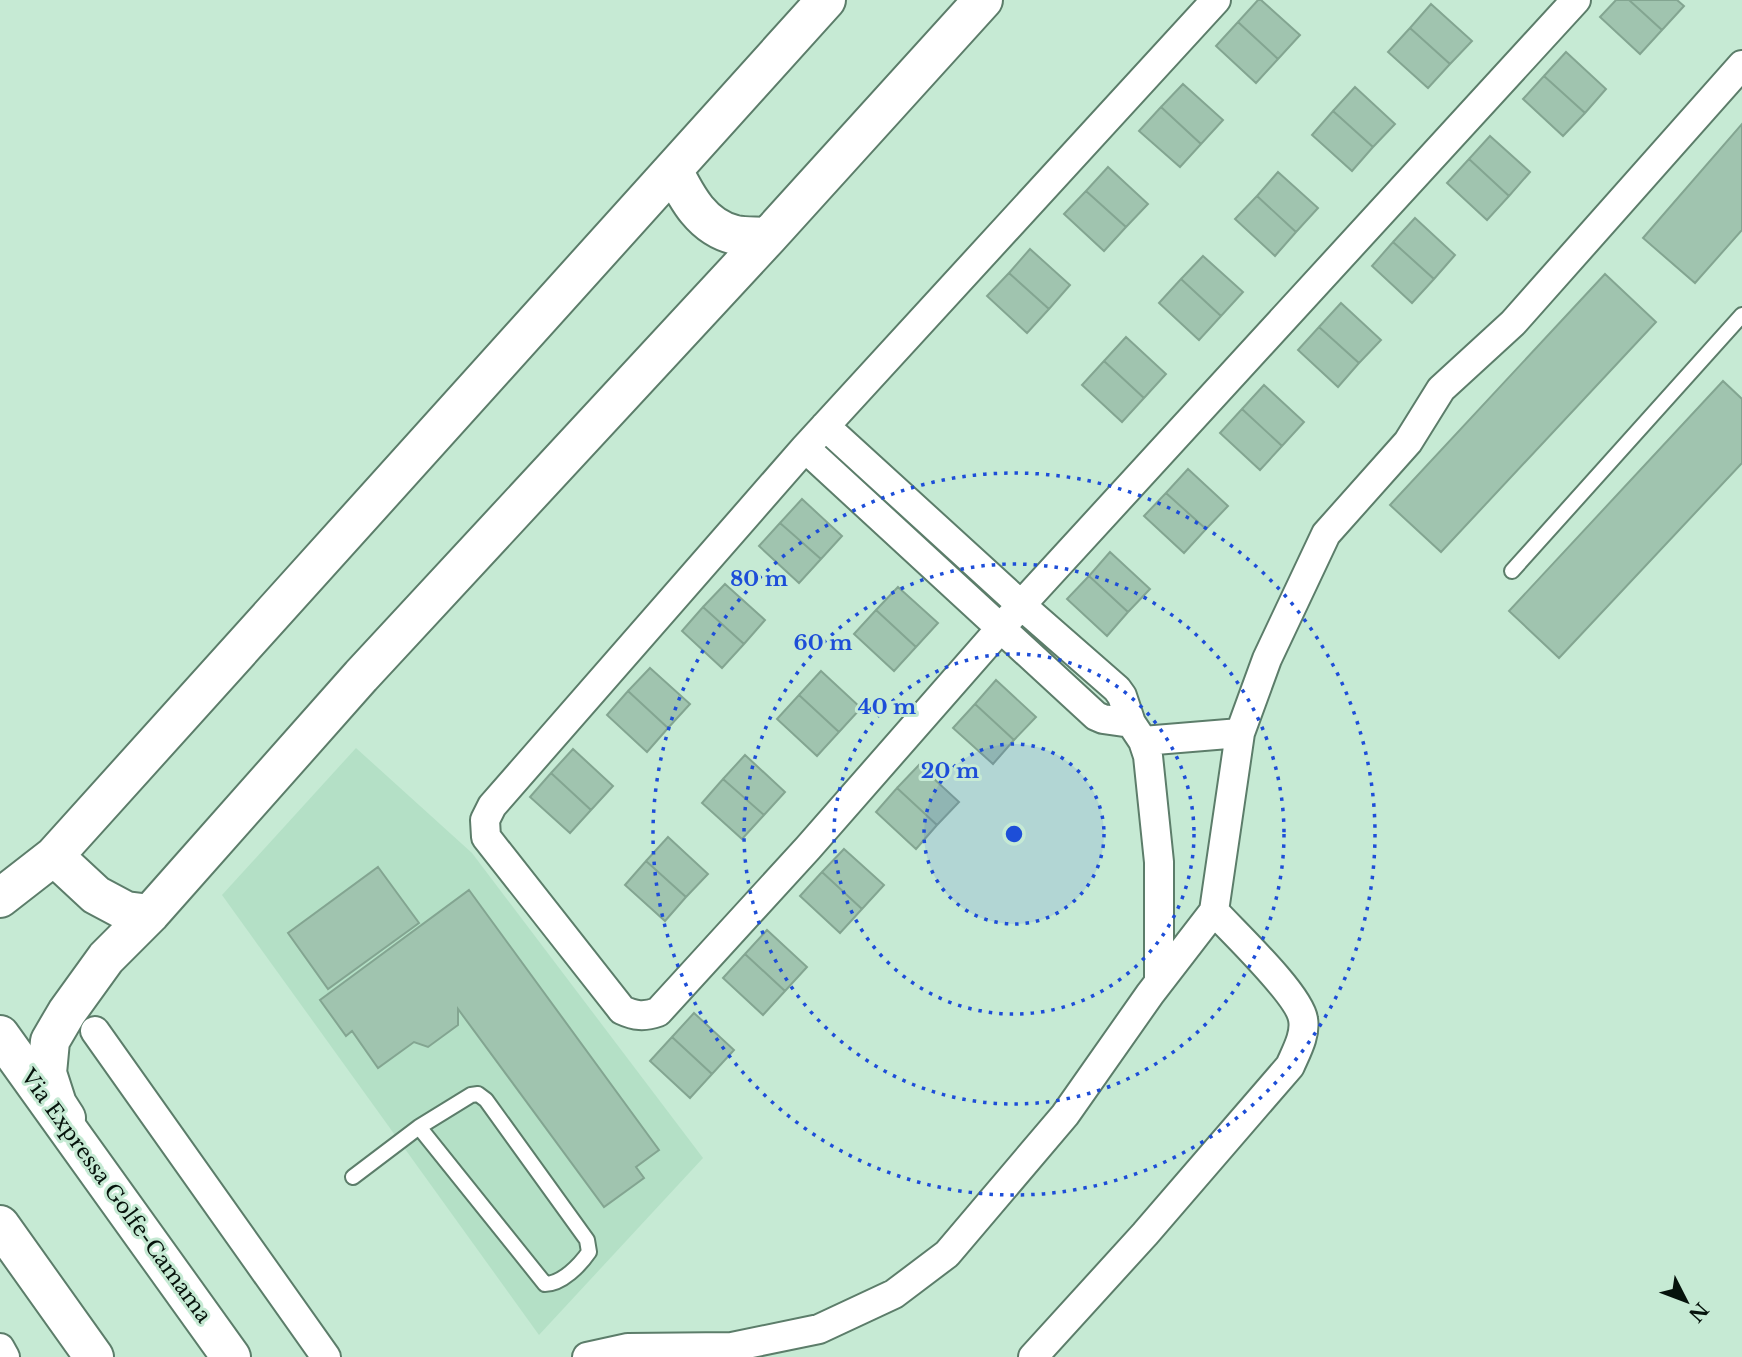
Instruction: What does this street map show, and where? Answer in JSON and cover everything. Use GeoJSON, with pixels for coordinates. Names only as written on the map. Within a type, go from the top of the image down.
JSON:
{"type":"FeatureCollection","features":[{"type":"Feature","properties":{"kind":"main road"},"geometry":{"type":"LineString","coordinates":[[0,898],[54,856],[826,0]]}},
{"type":"Feature","properties":{"kind":"main road"},"geometry":{"type":"LineString","coordinates":[[94,1164],[57,1104],[47,1073],[50,1041],[79,994],[106,958],[150,914],[361,676],[984,0]]}},
{"type":"Feature","properties":{"kind":"main road"},"geometry":{"type":"LineString","coordinates":[[673,170],[702,218],[734,235],[768,237]]}},
{"type":"Feature","properties":{"kind":"main road"},"geometry":{"type":"LineString","coordinates":[[54,856],[96,895],[126,911],[150,914]]}},
{"type":"Feature","properties":{"kind":"main road","name":"Via Expressa Golfe-Camama"},"geometry":{"type":"LineString","coordinates":[[0,1035],[231,1357]]}},
{"type":"Feature","properties":{"kind":"main road"},"geometry":{"type":"LineString","coordinates":[[0,1225],[94,1357]]}},
{"type":"Feature","properties":{"kind":"street"},"geometry":{"type":"LineString","coordinates":[[1216,0],[804,448],[492,806],[485,820],[486,837],[622,1010],[635,1016],[648,1016],[658,1012],[808,848],[1021,605],[1576,0]]}},
{"type":"Feature","properties":{"kind":"street"},"geometry":{"type":"LineString","coordinates":[[587,1357],[628,1348],[732,1347],[819,1329],[894,1294],[947,1254],[956,1244],[1065,1115],[1158,982],[1214,911],[1240,733],[1267,659],[1326,534],[1408,442],[1441,389],[1513,323],[1742,65]]}},
{"type":"Feature","properties":{"kind":"street"},"geometry":{"type":"LineString","coordinates":[[825,426],[1122,696],[1149,756],[1153,787],[1159,862],[1158,982]]}},
{"type":"Feature","properties":{"kind":"street"},"geometry":{"type":"LineString","coordinates":[[804,448],[1096,716],[1137,732],[1240,733]]}},
{"type":"Feature","properties":{"kind":"street"},"geometry":{"type":"LineString","coordinates":[[1033,1357],[1145,1234],[1290,1066],[1301,1043],[1304,1020],[1294,1000],[1214,911]]}},
{"type":"Feature","properties":{"kind":"street"},"geometry":{"type":"LineString","coordinates":[[95,1031],[326,1357]]}},
{"type":"Feature","properties":{"kind":"street"},"geometry":{"type":"LineString","coordinates":[[0,1348],[5,1357]]}},
{"type":"Feature","properties":{"kind":"lane"},"geometry":{"type":"LineString","coordinates":[[1512,571],[1742,315]]}},
{"type":"Feature","properties":{"kind":"lane"},"geometry":{"type":"LineString","coordinates":[[354,1177],[419,1127],[471,1095],[478,1094],[486,1100],[587,1240],[589,1252],[581,1263],[553,1284],[545,1284],[419,1127]]}},
{"type":"Feature","properties":{"kind":"shaded area"},"geometry":{"type":"Polygon","coordinates":[[[356,748],[472,853],[703,1158],[539,1335],[222,895],[356,748]]]}},
{"type":"Feature","properties":{"kind":"building"},"geometry":{"type":"Polygon","coordinates":[[[1258,0],[1300,35],[1278,59],[1238,22],[1258,0]]]}},
{"type":"Feature","properties":{"kind":"building"},"geometry":{"type":"Polygon","coordinates":[[[1616,0],[1629,0],[1662,30],[1640,54],[1600,17],[1616,0]]]}},
{"type":"Feature","properties":{"kind":"building"},"geometry":{"type":"Polygon","coordinates":[[[1629,0],[1677,0],[1684,6],[1662,30],[1629,0]]]}},
{"type":"Feature","properties":{"kind":"building"},"geometry":{"type":"Polygon","coordinates":[[[1431,4],[1472,41],[1450,64],[1410,28],[1431,4]]]}},
{"type":"Feature","properties":{"kind":"building"},"geometry":{"type":"Polygon","coordinates":[[[1238,22],[1278,59],[1256,83],[1216,46],[1238,22]]]}},
{"type":"Feature","properties":{"kind":"building"},"geometry":{"type":"Polygon","coordinates":[[[1410,28],[1450,64],[1428,88],[1388,52],[1410,28]]]}},
{"type":"Feature","properties":{"kind":"building"},"geometry":{"type":"Polygon","coordinates":[[[1566,52],[1606,89],[1585,113],[1544,76],[1566,52]]]}},
{"type":"Feature","properties":{"kind":"building"},"geometry":{"type":"Polygon","coordinates":[[[1544,76],[1585,113],[1563,136],[1523,99],[1544,76]]]}},
{"type":"Feature","properties":{"kind":"building"},"geometry":{"type":"Polygon","coordinates":[[[1183,84],[1223,120],[1201,144],[1161,107],[1183,84]]]}},
{"type":"Feature","properties":{"kind":"building"},"geometry":{"type":"Polygon","coordinates":[[[1355,87],[1395,124],[1373,147],[1333,111],[1355,87]]]}},
{"type":"Feature","properties":{"kind":"building"},"geometry":{"type":"Polygon","coordinates":[[[1161,107],[1201,144],[1180,167],[1139,131],[1161,107]]]}},
{"type":"Feature","properties":{"kind":"building"},"geometry":{"type":"Polygon","coordinates":[[[1333,111],[1373,147],[1352,171],[1312,135],[1333,111]]]}},
{"type":"Feature","properties":{"kind":"building"},"geometry":{"type":"Polygon","coordinates":[[[1742,124],[1742,230],[1695,283],[1643,238],[1742,124]]]}},
{"type":"Feature","properties":{"kind":"building"},"geometry":{"type":"Polygon","coordinates":[[[1490,136],[1530,172],[1509,196],[1469,159],[1490,136]]]}},
{"type":"Feature","properties":{"kind":"building"},"geometry":{"type":"Polygon","coordinates":[[[1469,159],[1509,196],[1487,220],[1447,183],[1469,159]]]}},
{"type":"Feature","properties":{"kind":"building"},"geometry":{"type":"Polygon","coordinates":[[[1108,167],[1148,204],[1126,227],[1086,191],[1108,167]]]}},
{"type":"Feature","properties":{"kind":"building"},"geometry":{"type":"Polygon","coordinates":[[[1278,172],[1318,208],[1296,232],[1257,196],[1278,172]]]}},
{"type":"Feature","properties":{"kind":"building"},"geometry":{"type":"Polygon","coordinates":[[[1086,191],[1126,227],[1104,251],[1064,214],[1086,191]]]}},
{"type":"Feature","properties":{"kind":"building"},"geometry":{"type":"Polygon","coordinates":[[[1257,196],[1296,232],[1275,256],[1235,219],[1257,196]]]}},
{"type":"Feature","properties":{"kind":"building"},"geometry":{"type":"Polygon","coordinates":[[[1415,218],[1455,255],[1434,279],[1393,242],[1415,218]]]}},
{"type":"Feature","properties":{"kind":"building"},"geometry":{"type":"Polygon","coordinates":[[[1393,242],[1434,279],[1412,303],[1372,266],[1393,242]]]}},
{"type":"Feature","properties":{"kind":"building"},"geometry":{"type":"Polygon","coordinates":[[[1030,249],[1070,285],[1049,309],[1009,273],[1030,249]]]}},
{"type":"Feature","properties":{"kind":"building"},"geometry":{"type":"Polygon","coordinates":[[[1203,256],[1243,292],[1221,316],[1181,279],[1203,256]]]}},
{"type":"Feature","properties":{"kind":"building"},"geometry":{"type":"Polygon","coordinates":[[[1009,273],[1049,309],[1027,333],[987,296],[1009,273]]]}},
{"type":"Feature","properties":{"kind":"building"},"geometry":{"type":"Polygon","coordinates":[[[1605,274],[1656,322],[1441,552],[1390,505],[1605,274]]]}},
{"type":"Feature","properties":{"kind":"building"},"geometry":{"type":"Polygon","coordinates":[[[1181,279],[1221,316],[1199,340],[1159,303],[1181,279]]]}},
{"type":"Feature","properties":{"kind":"building"},"geometry":{"type":"Polygon","coordinates":[[[1341,303],[1381,340],[1359,363],[1319,327],[1341,303]]]}},
{"type":"Feature","properties":{"kind":"building"},"geometry":{"type":"Polygon","coordinates":[[[1319,327],[1359,363],[1338,387],[1298,350],[1319,327]]]}},
{"type":"Feature","properties":{"kind":"building"},"geometry":{"type":"Polygon","coordinates":[[[1126,337],[1166,374],[1144,398],[1104,361],[1126,337]]]}},
{"type":"Feature","properties":{"kind":"building"},"geometry":{"type":"Polygon","coordinates":[[[1104,361],[1144,398],[1122,422],[1082,385],[1104,361]]]}},
{"type":"Feature","properties":{"kind":"building"},"geometry":{"type":"Polygon","coordinates":[[[1723,381],[1742,399],[1742,463],[1559,658],[1509,611],[1723,381]]]}},
{"type":"Feature","properties":{"kind":"building"},"geometry":{"type":"Polygon","coordinates":[[[1264,385],[1304,422],[1282,446],[1242,409],[1264,385]]]}},
{"type":"Feature","properties":{"kind":"building"},"geometry":{"type":"Polygon","coordinates":[[[1242,409],[1282,446],[1260,470],[1220,433],[1242,409]]]}},
{"type":"Feature","properties":{"kind":"building"},"geometry":{"type":"Polygon","coordinates":[[[1188,469],[1228,506],[1206,529],[1166,493],[1188,469]]]}},
{"type":"Feature","properties":{"kind":"building"},"geometry":{"type":"Polygon","coordinates":[[[1166,493],[1206,529],[1184,553],[1144,516],[1166,493]]]}},
{"type":"Feature","properties":{"kind":"building"},"geometry":{"type":"Polygon","coordinates":[[[802,499],[842,536],[821,559],[780,523],[802,499]]]}},
{"type":"Feature","properties":{"kind":"building"},"geometry":{"type":"Polygon","coordinates":[[[780,523],[821,559],[799,583],[759,546],[780,523]]]}},
{"type":"Feature","properties":{"kind":"building"},"geometry":{"type":"Polygon","coordinates":[[[1110,552],[1150,589],[1128,612],[1089,576],[1110,552]]]}},
{"type":"Feature","properties":{"kind":"building"},"geometry":{"type":"Polygon","coordinates":[[[1089,576],[1128,612],[1107,636],[1067,599],[1089,576]]]}},
{"type":"Feature","properties":{"kind":"building"},"geometry":{"type":"Polygon","coordinates":[[[725,584],[765,620],[744,644],[703,607],[725,584]]]}},
{"type":"Feature","properties":{"kind":"building"},"geometry":{"type":"Polygon","coordinates":[[[898,587],[938,623],[916,647],[876,610],[898,587]]]}},
{"type":"Feature","properties":{"kind":"building"},"geometry":{"type":"Polygon","coordinates":[[[703,607],[744,644],[722,668],[682,631],[703,607]]]}},
{"type":"Feature","properties":{"kind":"building"},"geometry":{"type":"Polygon","coordinates":[[[876,610],[916,647],[894,671],[854,634],[876,610]]]}},
{"type":"Feature","properties":{"kind":"building"},"geometry":{"type":"Polygon","coordinates":[[[650,668],[690,704],[668,728],[628,691],[650,668]]]}},
{"type":"Feature","properties":{"kind":"building"},"geometry":{"type":"Polygon","coordinates":[[[821,671],[861,708],[839,732],[799,695],[821,671]]]}},
{"type":"Feature","properties":{"kind":"building"},"geometry":{"type":"Polygon","coordinates":[[[996,680],[1036,717],[1014,740],[975,704],[996,680]]]}},
{"type":"Feature","properties":{"kind":"building"},"geometry":{"type":"Polygon","coordinates":[[[628,691],[668,728],[647,752],[607,715],[628,691]]]}},
{"type":"Feature","properties":{"kind":"building"},"geometry":{"type":"Polygon","coordinates":[[[799,695],[839,732],[817,756],[777,719],[799,695]]]}},
{"type":"Feature","properties":{"kind":"building"},"geometry":{"type":"Polygon","coordinates":[[[975,704],[1014,740],[993,764],[953,728],[975,704]]]}},
{"type":"Feature","properties":{"kind":"building"},"geometry":{"type":"Polygon","coordinates":[[[573,749],[613,786],[591,810],[551,773],[573,749]]]}},
{"type":"Feature","properties":{"kind":"building"},"geometry":{"type":"Polygon","coordinates":[[[745,755],[785,792],[764,815],[723,779],[745,755]]]}},
{"type":"Feature","properties":{"kind":"building"},"geometry":{"type":"Polygon","coordinates":[[[919,765],[959,802],[937,825],[897,788],[919,765]]]}},
{"type":"Feature","properties":{"kind":"building"},"geometry":{"type":"Polygon","coordinates":[[[551,773],[591,810],[570,833],[530,797],[551,773]]]}},
{"type":"Feature","properties":{"kind":"building"},"geometry":{"type":"Polygon","coordinates":[[[723,779],[764,815],[742,839],[702,803],[723,779]]]}},
{"type":"Feature","properties":{"kind":"building"},"geometry":{"type":"Polygon","coordinates":[[[897,788],[937,825],[916,849],[876,812],[897,788]]]}},
{"type":"Feature","properties":{"kind":"building"},"geometry":{"type":"Polygon","coordinates":[[[668,837],[708,874],[686,897],[646,861],[668,837]]]}},
{"type":"Feature","properties":{"kind":"building"},"geometry":{"type":"Polygon","coordinates":[[[844,849],[884,885],[862,909],[822,872],[844,849]]]}},
{"type":"Feature","properties":{"kind":"building"},"geometry":{"type":"Polygon","coordinates":[[[646,861],[686,897],[665,921],[625,885],[646,861]]]}},
{"type":"Feature","properties":{"kind":"building"},"geometry":{"type":"Polygon","coordinates":[[[378,867],[419,923],[328,989],[288,933],[378,867]]]}},
{"type":"Feature","properties":{"kind":"building"},"geometry":{"type":"Polygon","coordinates":[[[822,872],[862,909],[840,933],[800,896],[822,872]]]}},
{"type":"Feature","properties":{"kind":"building"},"geometry":{"type":"Polygon","coordinates":[[[469,890],[659,1150],[636,1167],[644,1178],[604,1207],[458,1009],[458,1025],[428,1047],[414,1042],[378,1068],[352,1031],[346,1036],[320,1000],[469,890]]]}},
{"type":"Feature","properties":{"kind":"building"},"geometry":{"type":"Polygon","coordinates":[[[767,930],[807,967],[785,991],[745,954],[767,930]]]}},
{"type":"Feature","properties":{"kind":"building"},"geometry":{"type":"Polygon","coordinates":[[[745,954],[785,991],[763,1015],[723,978],[745,954]]]}},
{"type":"Feature","properties":{"kind":"building"},"geometry":{"type":"Polygon","coordinates":[[[694,1013],[734,1050],[712,1074],[672,1037],[694,1013]]]}},
{"type":"Feature","properties":{"kind":"building"},"geometry":{"type":"Polygon","coordinates":[[[672,1037],[712,1074],[690,1098],[650,1061],[672,1037]]]}}]}
